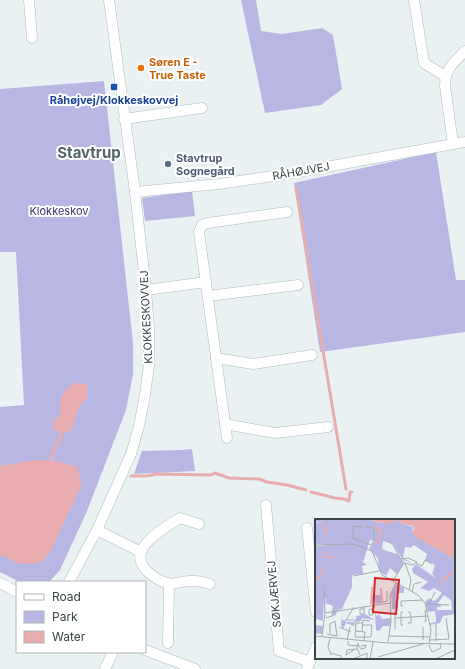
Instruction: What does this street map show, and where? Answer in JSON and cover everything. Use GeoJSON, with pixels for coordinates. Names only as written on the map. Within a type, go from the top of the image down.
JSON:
{"type":"FeatureCollection","features":[{"type":"Feature","properties":{"kind":"street"},"geometry":{"type":"LineString","coordinates":[[29,0],[32,38]]}},
{"type":"Feature","properties":{"kind":"street","name":"KLOKKESKOVVEJ"},"geometry":{"type":"LineString","coordinates":[[70,581],[96,530],[131,454],[142,415],[149,364],[149,328],[146,290],[135,192],[109,0]]}},
{"type":"Feature","properties":{"kind":"street"},"geometry":{"type":"LineString","coordinates":[[414,0],[424,63],[445,76]]}},
{"type":"Feature","properties":{"kind":"street"},"geometry":{"type":"LineString","coordinates":[[453,144],[445,76],[448,70],[465,51]]}},
{"type":"Feature","properties":{"kind":"street"},"geometry":{"type":"LineString","coordinates":[[124,119],[202,108]]}},
{"type":"Feature","properties":{"kind":"street","name":"RÅHØJVEJ"},"geometry":{"type":"LineString","coordinates":[[135,192],[219,184],[280,175],[465,142]]}},
{"type":"Feature","properties":{"kind":"street"},"geometry":{"type":"LineString","coordinates":[[227,438],[199,232],[202,226],[208,223],[287,212]]}},
{"type":"Feature","properties":{"kind":"street"},"geometry":{"type":"LineString","coordinates":[[146,290],[206,282]]}},
{"type":"Feature","properties":{"kind":"street"},"geometry":{"type":"LineString","coordinates":[[208,296],[298,285]]}},
{"type":"Feature","properties":{"kind":"street"},"geometry":{"type":"LineString","coordinates":[[216,358],[253,364],[312,355]]}},
{"type":"Feature","properties":{"kind":"street"},"geometry":{"type":"LineString","coordinates":[[225,424],[275,433],[328,427]]}},
{"type":"Feature","properties":{"kind":"street","name":"SØKJÆRVEJ"},"geometry":{"type":"LineString","coordinates":[[266,505],[279,651],[308,665],[315,649]]}},
{"type":"Feature","properties":{"kind":"street"},"geometry":{"type":"LineString","coordinates":[[199,524],[180,518],[148,541],[141,552],[140,561],[151,575],[169,584],[189,580],[210,584]]}},
{"type":"Feature","properties":{"kind":"street"},"geometry":{"type":"LineString","coordinates":[[308,528],[315,602]]}},
{"type":"Feature","properties":{"kind":"street"},"geometry":{"type":"LineString","coordinates":[[96,530],[141,552]]}},
{"type":"Feature","properties":{"kind":"street"},"geometry":{"type":"LineString","coordinates":[[0,583],[16,591]]}},
{"type":"Feature","properties":{"kind":"street"},"geometry":{"type":"LineString","coordinates":[[168,643],[169,584]]}},
{"type":"Feature","properties":{"kind":"street"},"geometry":{"type":"LineString","coordinates":[[146,650],[195,669]]}},
{"type":"Feature","properties":{"kind":"street"},"geometry":{"type":"LineString","coordinates":[[104,669],[112,653]]}},
{"type":"Feature","properties":{"kind":"green space"},"geometry":{"type":"Polygon","coordinates":[[[241,0],[256,0],[261,31],[282,34],[322,28],[333,35],[342,89],[321,105],[265,113],[241,0]]]}},
{"type":"Feature","properties":{"kind":"green space","name":"Klokkeskov"},"geometry":{"type":"Polygon","coordinates":[[[104,81],[133,343],[133,374],[126,410],[87,511],[60,570],[50,581],[18,581],[0,572],[0,407],[24,405],[16,252],[0,252],[0,89],[104,81]]]}},
{"type":"Feature","properties":{"kind":"green space"},"geometry":{"type":"Polygon","coordinates":[[[436,152],[456,280],[465,280],[465,332],[320,352],[294,183],[436,152]]]}},
{"type":"Feature","properties":{"kind":"green space"},"geometry":{"type":"Polygon","coordinates":[[[192,191],[195,216],[145,221],[142,198],[192,191]]]}},
{"type":"Feature","properties":{"kind":"green space"},"geometry":{"type":"Polygon","coordinates":[[[192,449],[195,471],[134,474],[142,451],[192,449]]]}},
{"type":"Feature","properties":{"kind":"water"},"geometry":{"type":"Polygon","coordinates":[[[75,383],[85,384],[88,387],[87,398],[78,408],[72,428],[69,431],[62,433],[54,429],[53,422],[60,415],[62,396],[66,390],[75,383]]]}},
{"type":"Feature","properties":{"kind":"water"},"geometry":{"type":"Polygon","coordinates":[[[34,460],[61,462],[77,467],[82,484],[49,554],[40,563],[21,564],[0,555],[0,466],[34,460]]]}},
{"type":"Feature","properties":{"kind":"waterway"},"geometry":{"type":"LineString","coordinates":[[296,188],[346,489]]}},
{"type":"Feature","properties":{"kind":"waterway"},"geometry":{"type":"LineString","coordinates":[[51,461],[54,450],[62,433]]}},
{"type":"Feature","properties":{"kind":"waterway"},"geometry":{"type":"LineString","coordinates":[[131,476],[147,476],[157,474],[211,475],[215,473],[229,478],[259,479],[306,490]]}},
{"type":"Feature","properties":{"kind":"waterway"},"geometry":{"type":"LineString","coordinates":[[311,492],[349,501],[350,492],[352,492]]}},
{"type":"Feature","properties":{"kind":"place","name":"Søren E - True Taste"},"geometry":{"type":"Point","coordinates":[141,68]}},
{"type":"Feature","properties":{"kind":"place","name":"Råhøjvej/Klokkeskovvej"},"geometry":{"type":"Point","coordinates":[114,87]}},
{"type":"Feature","properties":{"kind":"place","name":"Stavtrup Sognegård"},"geometry":{"type":"Point","coordinates":[168,164]}},
{"type":"Feature","properties":{"kind":"district","name":"Stavtrup"},"geometry":{"type":"Point","coordinates":[89,152]}}]}
